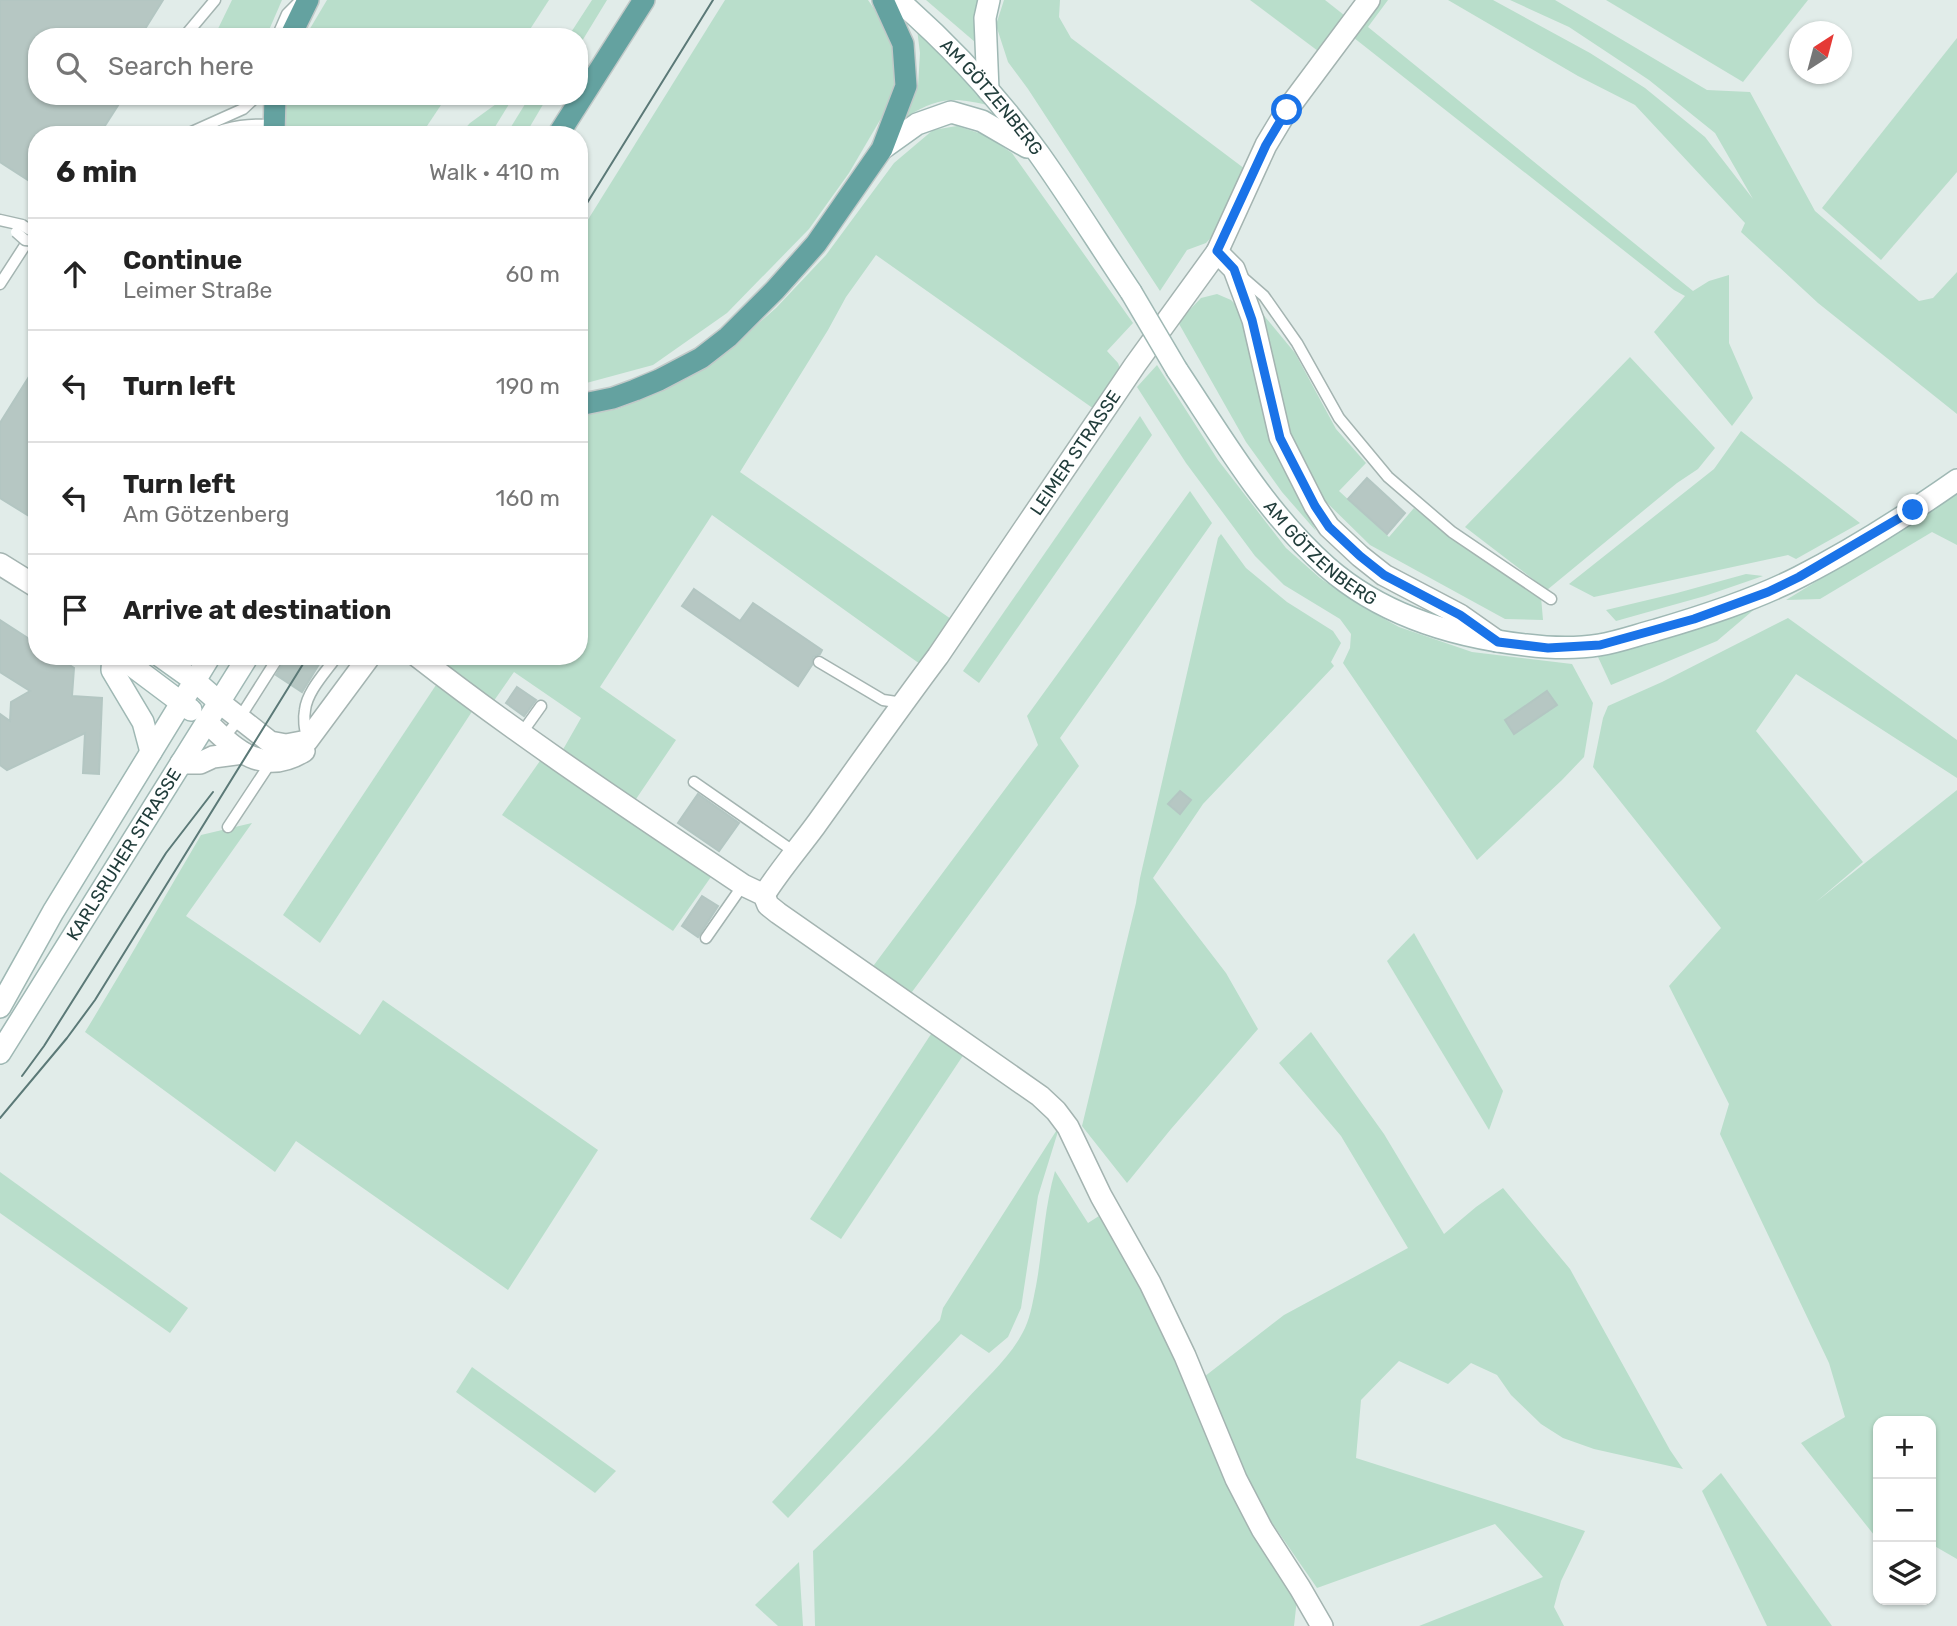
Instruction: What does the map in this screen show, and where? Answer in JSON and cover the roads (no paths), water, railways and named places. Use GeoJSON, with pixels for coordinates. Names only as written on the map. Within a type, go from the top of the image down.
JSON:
{"type":"FeatureCollection","features":[{"type":"Feature","properties":{"kind":"main road"},"geometry":{"type":"LineString","coordinates":[[294,28],[308,0]]}},
{"type":"Feature","properties":{"kind":"main road"},"geometry":{"type":"LineString","coordinates":[[588,88],[644,0]]}},
{"type":"Feature","properties":{"kind":"main road"},"geometry":{"type":"LineString","coordinates":[[588,403],[613,398],[659,380],[701,358],[728,337],[816,244],[883,149],[906,86],[904,44],[883,0]]}},
{"type":"Feature","properties":{"kind":"main road"},"geometry":{"type":"LineString","coordinates":[[273,126],[274,105]]}},
{"type":"Feature","properties":{"kind":"main road"},"geometry":{"type":"LineString","coordinates":[[564,126],[577,105]]}},
{"type":"Feature","properties":{"kind":"street","name":"AM GÖTZENBERG"},"geometry":{"type":"LineString","coordinates":[[898,0],[930,28],[988,90],[1040,154],[1131,292],[1177,370],[1266,503],[1296,537],[1329,568],[1360,591],[1394,610],[1428,625],[1498,642],[1548,648],[1600,645],[1694,619],[1768,592],[1799,577],[1913,510],[1957,480]]}},
{"type":"Feature","properties":{"kind":"street"},"geometry":{"type":"LineString","coordinates":[[988,90],[985,18],[989,0]]}},
{"type":"Feature","properties":{"kind":"street","name":"LEIMER STRASSE"},"geometry":{"type":"LineString","coordinates":[[764,895],[938,656],[1135,365],[1217,251],[1266,145],[1287,110],[1369,0]]}},
{"type":"Feature","properties":{"kind":"street"},"geometry":{"type":"LineString","coordinates":[[883,149],[917,124],[951,112],[982,121],[1040,154]]}},
{"type":"Feature","properties":{"kind":"street"},"geometry":{"type":"LineString","coordinates":[[1217,251],[1234,269],[1252,320],[1280,438],[1315,506],[1329,527],[1384,575],[1460,615],[1498,642]]}},
{"type":"Feature","properties":{"kind":"street"},"geometry":{"type":"LineString","coordinates":[[0,564],[28,581]]}},
{"type":"Feature","properties":{"kind":"street"},"geometry":{"type":"LineString","coordinates":[[112,665],[112,670],[143,722],[151,752]]}},
{"type":"Feature","properties":{"kind":"street"},"geometry":{"type":"LineString","coordinates":[[131,665],[207,722],[223,739],[243,753],[268,762],[288,760],[305,746],[364,665]]}},
{"type":"Feature","properties":{"kind":"street"},"geometry":{"type":"LineString","coordinates":[[173,665],[270,742],[305,746]]}},
{"type":"Feature","properties":{"kind":"street","name":"KARLSRUHER STRASSE"},"geometry":{"type":"LineString","coordinates":[[0,1007],[53,912],[205,665]]}},
{"type":"Feature","properties":{"kind":"street","name":"KARLSRUHER STRASSE"},"geometry":{"type":"LineString","coordinates":[[0,1053],[242,665]]}},
{"type":"Feature","properties":{"kind":"street"},"geometry":{"type":"LineString","coordinates":[[428,665],[484,709],[743,885],[764,895],[768,905],[778,913],[1040,1096],[1056,1111],[1068,1128],[1101,1196],[1150,1283],[1185,1356],[1241,1489],[1262,1529],[1322,1626]]}},
{"type":"Feature","properties":{"kind":"street"},"geometry":{"type":"LineString","coordinates":[[181,763],[201,763],[221,755],[243,753]]}},
{"type":"Feature","properties":{"kind":"lane"},"geometry":{"type":"LineString","coordinates":[[192,28],[215,0]]}},
{"type":"Feature","properties":{"kind":"lane"},"geometry":{"type":"LineString","coordinates":[[281,28],[287,14],[301,0]]}},
{"type":"Feature","properties":{"kind":"lane"},"geometry":{"type":"LineString","coordinates":[[205,126],[247,105]]}},
{"type":"Feature","properties":{"kind":"lane"},"geometry":{"type":"LineString","coordinates":[[237,126],[260,126]]}},
{"type":"Feature","properties":{"kind":"lane"},"geometry":{"type":"LineString","coordinates":[[0,221],[28,230]]}},
{"type":"Feature","properties":{"kind":"lane"},"geometry":{"type":"LineString","coordinates":[[19,228],[25,240],[28,240]]}},
{"type":"Feature","properties":{"kind":"lane"},"geometry":{"type":"LineString","coordinates":[[0,284],[28,242]]}},
{"type":"Feature","properties":{"kind":"lane"},"geometry":{"type":"LineString","coordinates":[[1234,269],[1264,296],[1297,343],[1339,418],[1388,477],[1452,532],[1551,599]]}},
{"type":"Feature","properties":{"kind":"lane"},"geometry":{"type":"LineString","coordinates":[[819,662],[883,700],[903,703]]}},
{"type":"Feature","properties":{"kind":"lane"},"geometry":{"type":"LineString","coordinates":[[223,739],[273,665]]}},
{"type":"Feature","properties":{"kind":"lane"},"geometry":{"type":"LineString","coordinates":[[305,746],[306,706],[331,665]]}},
{"type":"Feature","properties":{"kind":"lane"},"geometry":{"type":"LineString","coordinates":[[521,734],[541,706]]}},
{"type":"Feature","properties":{"kind":"lane"},"geometry":{"type":"LineString","coordinates":[[228,827],[268,762]]}},
{"type":"Feature","properties":{"kind":"lane"},"geometry":{"type":"LineString","coordinates":[[694,782],[796,853]]}},
{"type":"Feature","properties":{"kind":"lane"},"geometry":{"type":"LineString","coordinates":[[706,938],[743,885]]}},
{"type":"Feature","properties":{"kind":"tram line"},"geometry":{"type":"LineString","coordinates":[[588,201],[713,0]]}},
{"type":"Feature","properties":{"kind":"tram line"},"geometry":{"type":"LineString","coordinates":[[0,1118],[95,1000],[302,665]]}},
{"type":"Feature","properties":{"kind":"tram line"},"geometry":{"type":"LineString","coordinates":[[22,1076],[44,1046],[166,853],[213,792]]}}]}
